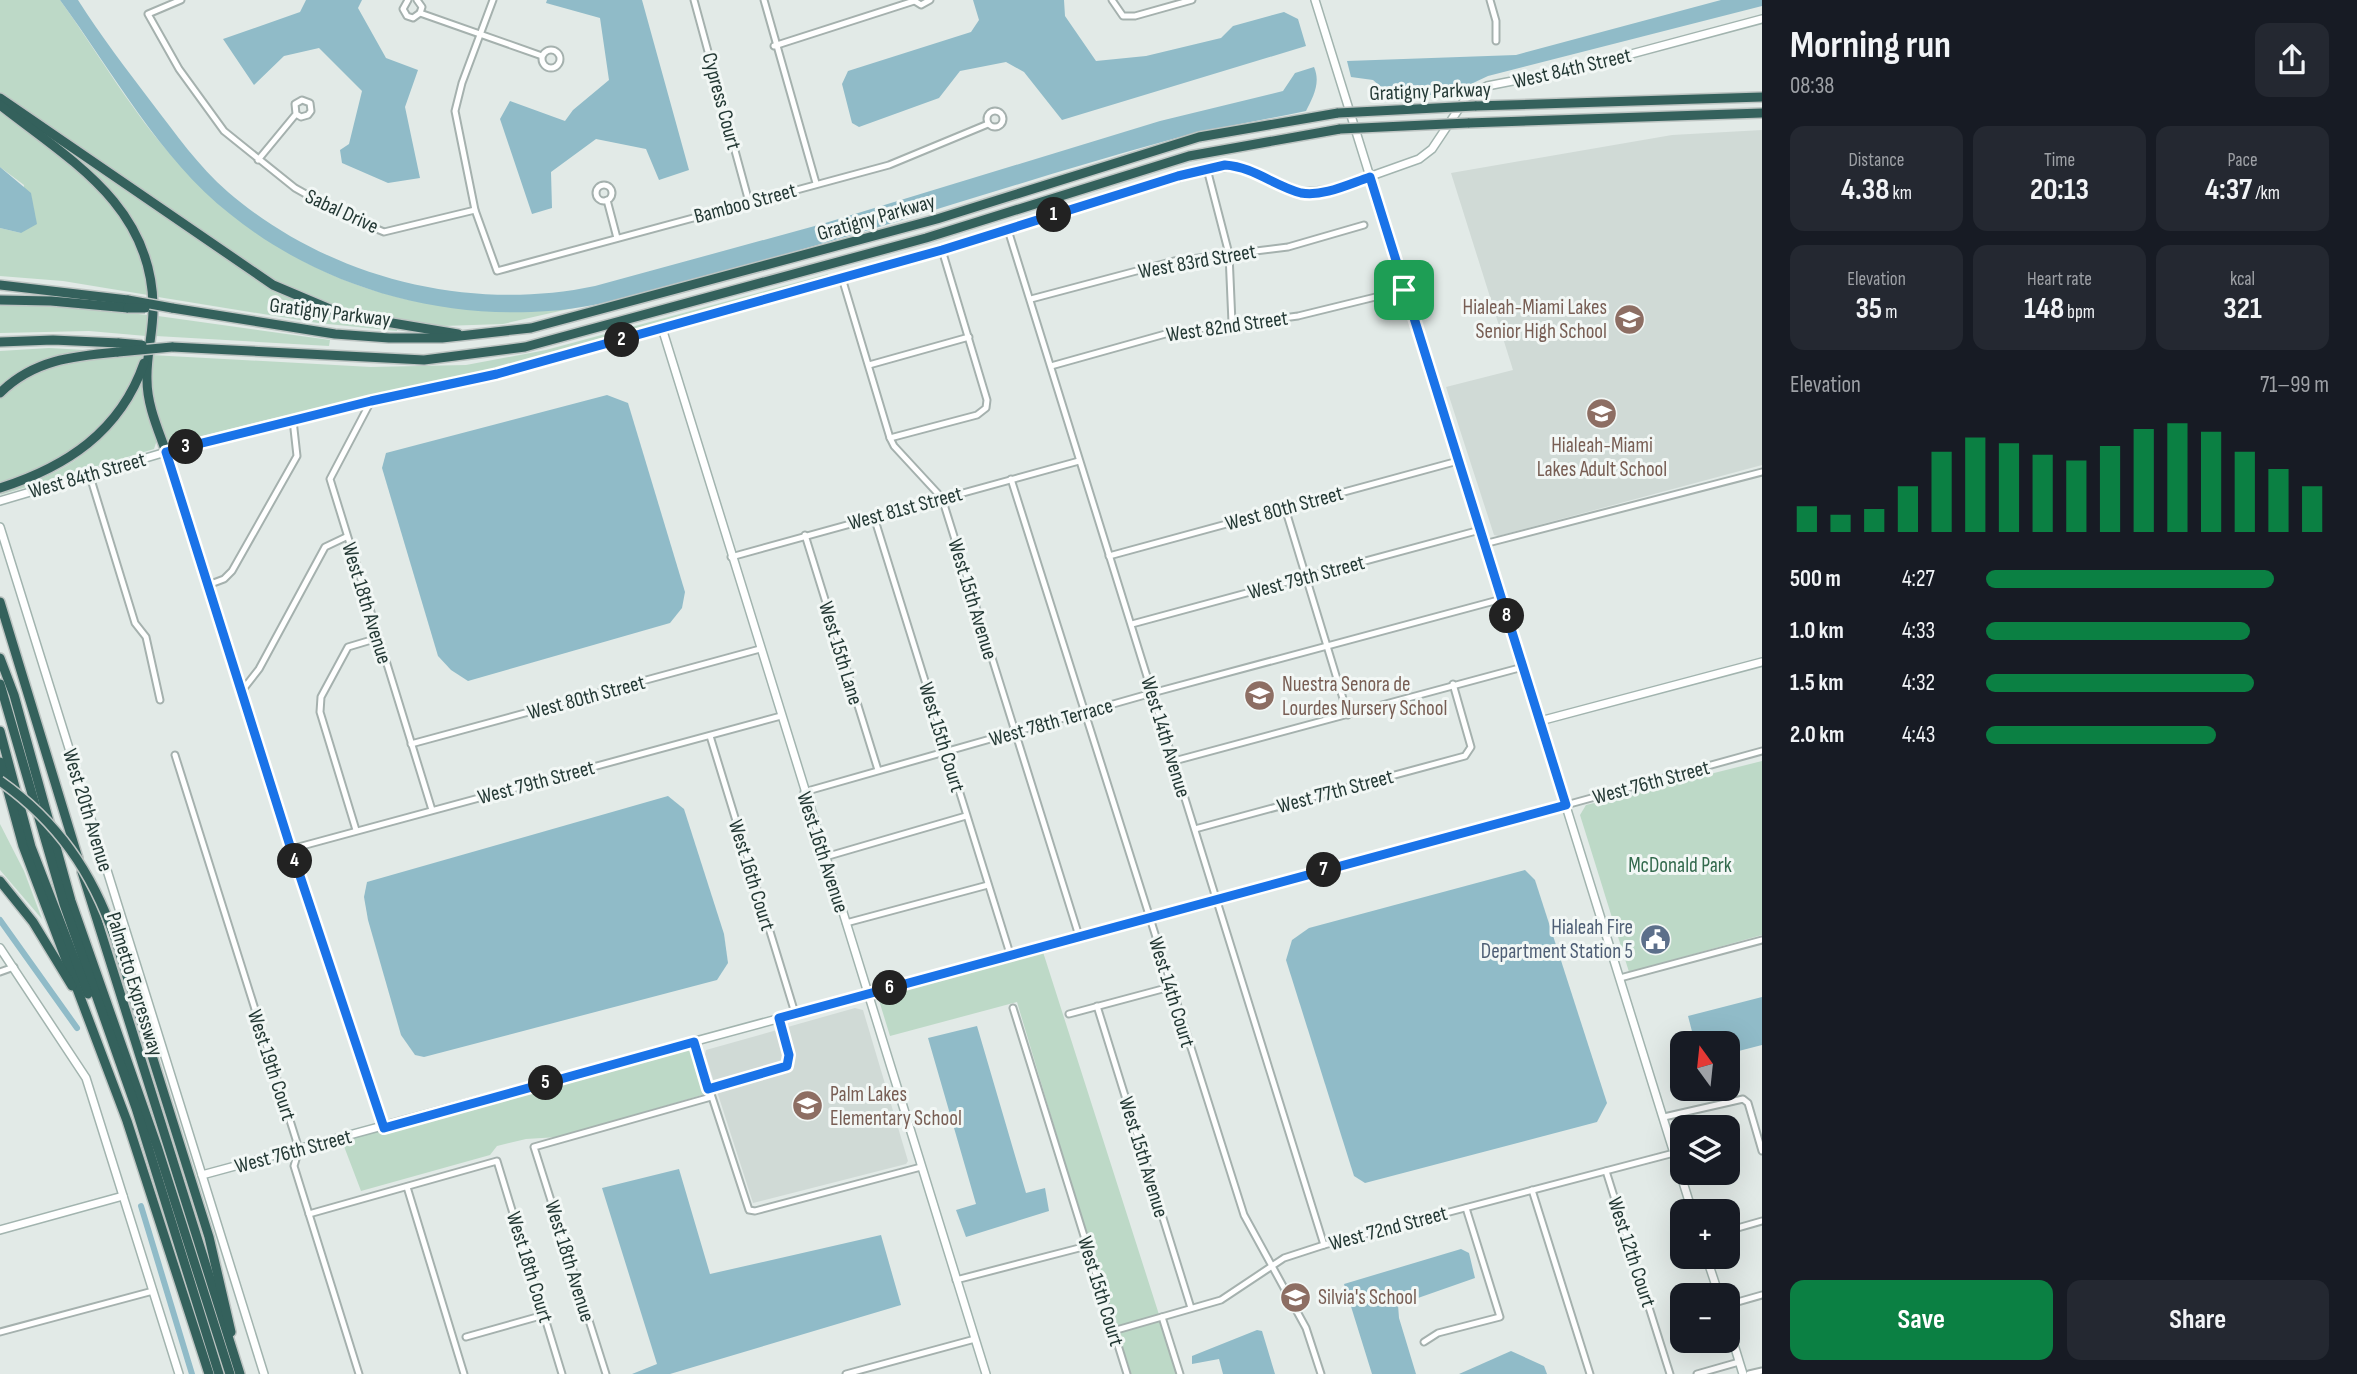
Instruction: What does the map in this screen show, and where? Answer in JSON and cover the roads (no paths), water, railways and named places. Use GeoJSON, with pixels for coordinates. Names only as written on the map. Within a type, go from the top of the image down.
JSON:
{"type":"FeatureCollection","features":[{"type":"Feature","properties":{"kind":"highway","name":"Gratigny Parkway"},"geometry":{"type":"LineString","coordinates":[[128,304],[172,308],[335,334],[389,338],[466,336],[531,328],[937,219],[1199,137],[1338,113],[1762,97]]}},
{"type":"Feature","properties":{"kind":"highway"},"geometry":{"type":"LineString","coordinates":[[0,98],[273,285],[344,315],[466,336]]}},
{"type":"Feature","properties":{"kind":"highway"},"geometry":{"type":"LineString","coordinates":[[0,105],[95,178],[131,222],[144,250],[152,286],[153,316],[148,352],[149,398],[166,452]]}},
{"type":"Feature","properties":{"kind":"highway","name":"Gratigny Parkway"},"geometry":{"type":"LineString","coordinates":[[0,342],[53,340],[118,348],[172,347],[424,360],[525,347],[914,242],[1189,156],[1340,129],[1468,122],[1762,113]]}},
{"type":"Feature","properties":{"kind":"highway"},"geometry":{"type":"LineString","coordinates":[[0,285],[128,304]]}},
{"type":"Feature","properties":{"kind":"highway"},"geometry":{"type":"LineString","coordinates":[[0,300],[128,304]]}},
{"type":"Feature","properties":{"kind":"highway"},"geometry":{"type":"LineString","coordinates":[[0,393],[23,374],[44,364],[118,348]]}},
{"type":"Feature","properties":{"kind":"highway"},"geometry":{"type":"LineString","coordinates":[[0,488],[59,465],[103,432],[132,391],[148,352]]}},
{"type":"Feature","properties":{"kind":"highway","name":"Palmetto Expressway"},"geometry":{"type":"LineString","coordinates":[[0,602],[131,1032],[240,1374]]}},
{"type":"Feature","properties":{"kind":"highway"},"geometry":{"type":"LineString","coordinates":[[0,658],[64,904],[144,1139],[219,1374]]}},
{"type":"Feature","properties":{"kind":"highway"},"geometry":{"type":"LineString","coordinates":[[0,684],[9,697],[71,901],[154,1138],[230,1374]]}},
{"type":"Feature","properties":{"kind":"highway"},"geometry":{"type":"LineString","coordinates":[[0,731],[17,801],[38,867],[144,1139]]}},
{"type":"Feature","properties":{"kind":"highway"},"geometry":{"type":"LineString","coordinates":[[0,762],[30,867],[147,1177],[209,1374]]}},
{"type":"Feature","properties":{"kind":"highway"},"geometry":{"type":"LineString","coordinates":[[0,780],[39,812],[73,850],[101,898],[209,1237],[228,1312],[234,1355]]}},
{"type":"Feature","properties":{"kind":"highway"},"geometry":{"type":"LineString","coordinates":[[0,881],[33,922],[84,1005]]}},
{"type":"Feature","properties":{"kind":"street","name":"Sabal Drive"},"geometry":{"type":"LineString","coordinates":[[181,0],[148,14],[179,69],[224,131],[295,188],[384,232],[475,210]]}},
{"type":"Feature","properties":{"kind":"street"},"geometry":{"type":"LineString","coordinates":[[408,0],[403,6],[405,15],[413,18],[421,13]]}},
{"type":"Feature","properties":{"kind":"street"},"geometry":{"type":"LineString","coordinates":[[417,0],[421,4],[421,13]]}},
{"type":"Feature","properties":{"kind":"street"},"geometry":{"type":"LineString","coordinates":[[475,210],[455,111],[462,83],[493,0]]}},
{"type":"Feature","properties":{"kind":"street","name":"Cypress Court"},"geometry":{"type":"LineString","coordinates":[[694,0],[749,202]]}},
{"type":"Feature","properties":{"kind":"street"},"geometry":{"type":"LineString","coordinates":[[764,0],[774,46],[817,183]]}},
{"type":"Feature","properties":{"kind":"street"},"geometry":{"type":"LineString","coordinates":[[774,46],[913,0],[921,5],[930,0]]}},
{"type":"Feature","properties":{"kind":"street"},"geometry":{"type":"LineString","coordinates":[[1112,0],[1123,16],[1135,16],[1192,0]]}},
{"type":"Feature","properties":{"kind":"street"},"geometry":{"type":"LineString","coordinates":[[1315,0],[1670,1139]]}},
{"type":"Feature","properties":{"kind":"street"},"geometry":{"type":"LineString","coordinates":[[1490,0],[1496,21],[1496,41]]}},
{"type":"Feature","properties":{"kind":"street"},"geometry":{"type":"LineString","coordinates":[[421,13],[542,56]]}},
{"type":"Feature","properties":{"kind":"street","name":"West 84th Street"},"geometry":{"type":"LineString","coordinates":[[0,501],[166,452],[371,401],[497,374],[942,250],[1207,169],[1237,166],[1301,192],[1316,193],[1419,159],[1432,149],[1465,98],[1474,92],[1602,62],[1762,19]]}},
{"type":"Feature","properties":{"kind":"street"},"geometry":{"type":"LineString","coordinates":[[258,160],[296,114]]}},
{"type":"Feature","properties":{"kind":"street","name":"Bamboo Street"},"geometry":{"type":"LineString","coordinates":[[475,210],[497,271],[889,165],[988,124]]}},
{"type":"Feature","properties":{"kind":"street"},"geometry":{"type":"LineString","coordinates":[[1207,169],[1229,254],[1233,323]]}},
{"type":"Feature","properties":{"kind":"street"},"geometry":{"type":"LineString","coordinates":[[607,200],[617,238]]}},
{"type":"Feature","properties":{"kind":"street","name":"West 83rd Street"},"geometry":{"type":"LineString","coordinates":[[1031,299],[1174,261],[1288,247],[1364,225]]}},
{"type":"Feature","properties":{"kind":"street","name":"West 14th Avenue"},"geometry":{"type":"LineString","coordinates":[[1008,230],[1324,1245]]}},
{"type":"Feature","properties":{"kind":"street"},"geometry":{"type":"LineString","coordinates":[[890,438],[977,415],[986,408],[987,400],[942,250]]}},
{"type":"Feature","properties":{"kind":"street","name":"West 15th Avenue"},"geometry":{"type":"LineString","coordinates":[[842,278],[890,438],[894,446],[942,498],[1079,936]]}},
{"type":"Feature","properties":{"kind":"street","name":"West 82nd Street"},"geometry":{"type":"LineString","coordinates":[[1051,366],[1169,333],[1298,316],[1404,290]]}},
{"type":"Feature","properties":{"kind":"street","name":"West 16th Avenue"},"geometry":{"type":"LineString","coordinates":[[662,328],[986,1374]]}},
{"type":"Feature","properties":{"kind":"street"},"geometry":{"type":"LineString","coordinates":[[869,365],[969,337]]}},
{"type":"Feature","properties":{"kind":"street","name":"West 18th Avenue"},"geometry":{"type":"LineString","coordinates":[[371,401],[330,479],[432,810]]}},
{"type":"Feature","properties":{"kind":"street"},"geometry":{"type":"LineString","coordinates":[[208,584],[224,579],[232,571],[297,456],[293,420]]}},
{"type":"Feature","properties":{"kind":"street"},"geometry":{"type":"LineString","coordinates":[[166,452],[291,849],[384,1128]]}},
{"type":"Feature","properties":{"kind":"street","name":"West 81st Street"},"geometry":{"type":"LineString","coordinates":[[732,557],[1079,461]]}},
{"type":"Feature","properties":{"kind":"street","name":"West 80th Street"},"geometry":{"type":"LineString","coordinates":[[1110,556],[1458,461]]}},
{"type":"Feature","properties":{"kind":"street"},"geometry":{"type":"LineString","coordinates":[[1484,544],[1762,472]]}},
{"type":"Feature","properties":{"kind":"street"},"geometry":{"type":"LineString","coordinates":[[89,473],[135,623],[146,637],[160,699]]}},
{"type":"Feature","properties":{"kind":"street","name":"West 14th Court"},"geometry":{"type":"LineString","coordinates":[[1011,479],[1244,1215],[1306,1328],[1321,1374]]}},
{"type":"Feature","properties":{"kind":"street"},"geometry":{"type":"LineString","coordinates":[[1284,508],[1348,715]]}},
{"type":"Feature","properties":{"kind":"street","name":"West 15th Court"},"geometry":{"type":"LineString","coordinates":[[874,517],[1011,957]]}},
{"type":"Feature","properties":{"kind":"street","name":"West 20th Avenue"},"geometry":{"type":"LineString","coordinates":[[0,527],[264,1374]]}},
{"type":"Feature","properties":{"kind":"street","name":"West 79th Street"},"geometry":{"type":"LineString","coordinates":[[1132,624],[1480,530]]}},
{"type":"Feature","properties":{"kind":"street","name":"West 15th Lane"},"geometry":{"type":"LineString","coordinates":[[805,535],[878,770]]}},
{"type":"Feature","properties":{"kind":"street"},"geometry":{"type":"LineString","coordinates":[[241,692],[258,669],[325,547],[346,537]]}},
{"type":"Feature","properties":{"kind":"street","name":"West 78th Terrace"},"geometry":{"type":"LineString","coordinates":[[804,792],[1152,693],[1502,599]]}},
{"type":"Feature","properties":{"kind":"street"},"geometry":{"type":"LineString","coordinates":[[356,830],[320,712],[321,697],[348,647],[378,638]]}},
{"type":"Feature","properties":{"kind":"street","name":"West 80th Street"},"geometry":{"type":"LineString","coordinates":[[411,744],[760,649]]}},
{"type":"Feature","properties":{"kind":"street"},"geometry":{"type":"LineString","coordinates":[[1540,721],[1762,662]]}},
{"type":"Feature","properties":{"kind":"street"},"geometry":{"type":"LineString","coordinates":[[1174,761],[1523,667]]}},
{"type":"Feature","properties":{"kind":"street","name":"West 77th Street"},"geometry":{"type":"LineString","coordinates":[[1195,829],[1465,756],[1471,747],[1453,684]]}},
{"type":"Feature","properties":{"kind":"street","name":"West 79th Street"},"geometry":{"type":"LineString","coordinates":[[291,849],[781,716]]}},
{"type":"Feature","properties":{"kind":"street","name":"West 16th Court"},"geometry":{"type":"LineString","coordinates":[[710,736],[795,1013]]}},
{"type":"Feature","properties":{"kind":"street","name":"West 76th Street"},"geometry":{"type":"LineString","coordinates":[[202,1175],[384,1128],[867,993],[1011,957],[1216,898],[1762,751]]}},
{"type":"Feature","properties":{"kind":"street","name":"West 19th Court"},"geometry":{"type":"LineString","coordinates":[[176,755],[299,1149],[294,1166],[359,1374]]}},
{"type":"Feature","properties":{"kind":"street"},"geometry":{"type":"LineString","coordinates":[[824,857],[966,816]]}},
{"type":"Feature","properties":{"kind":"street"},"geometry":{"type":"LineString","coordinates":[[846,923],[988,885]]}},
{"type":"Feature","properties":{"kind":"street"},"geometry":{"type":"LineString","coordinates":[[1620,978],[1762,940]]}},
{"type":"Feature","properties":{"kind":"street"},"geometry":{"type":"LineString","coordinates":[[0,948],[83,1073],[179,1374]]}},
{"type":"Feature","properties":{"kind":"street"},"geometry":{"type":"LineString","coordinates":[[0,972],[14,967]]}},
{"type":"Feature","properties":{"kind":"street"},"geometry":{"type":"LineString","coordinates":[[1069,1014],[1170,987]]}},
{"type":"Feature","properties":{"kind":"street","name":"West 15th Avenue"},"geometry":{"type":"LineString","coordinates":[[1097,1006],[1191,1308]]}},
{"type":"Feature","properties":{"kind":"street","name":"West 15th Court"},"geometry":{"type":"LineString","coordinates":[[1013,1008],[1127,1374]]}},
{"type":"Feature","properties":{"kind":"street"},"geometry":{"type":"LineString","coordinates":[[708,1089],[787,1066],[789,1055],[779,1018]]}},
{"type":"Feature","properties":{"kind":"street"},"geometry":{"type":"LineString","coordinates":[[694,1042],[748,1210],[755,1211],[921,1167]]}},
{"type":"Feature","properties":{"kind":"street","name":"West 18th Avenue"},"geometry":{"type":"LineString","coordinates":[[606,1374],[534,1147],[711,1097]]}},
{"type":"Feature","properties":{"kind":"street"},"geometry":{"type":"LineString","coordinates":[[1664,1117],[1743,1099],[1748,1103],[1762,1151]]}},
{"type":"Feature","properties":{"kind":"street","name":"West 72nd Street"},"geometry":{"type":"LineString","coordinates":[[1113,1331],[1221,1300],[1284,1258],[1324,1245],[1670,1154]]}},
{"type":"Feature","properties":{"kind":"street","name":"West 18th Court"},"geometry":{"type":"LineString","coordinates":[[407,1188],[497,1161],[562,1374]]}},
{"type":"Feature","properties":{"kind":"street","name":"West 12th Court"},"geometry":{"type":"LineString","coordinates":[[1606,1171],[1671,1374]]}},
{"type":"Feature","properties":{"kind":"street"},"geometry":{"type":"LineString","coordinates":[[309,1214],[407,1188],[464,1374]]}},
{"type":"Feature","properties":{"kind":"street"},"geometry":{"type":"LineString","coordinates":[[1532,1190],[1590,1374]]}},
{"type":"Feature","properties":{"kind":"street"},"geometry":{"type":"LineString","coordinates":[[0,1230],[123,1196]]}},
{"type":"Feature","properties":{"kind":"street"},"geometry":{"type":"LineString","coordinates":[[1424,1342],[1438,1333],[1500,1317],[1466,1208]]}},
{"type":"Feature","properties":{"kind":"street"},"geometry":{"type":"LineString","coordinates":[[1740,1228],[1762,1222]]}},
{"type":"Feature","properties":{"kind":"street"},"geometry":{"type":"LineString","coordinates":[[956,1280],[1087,1246]]}},
{"type":"Feature","properties":{"kind":"street"},"geometry":{"type":"LineString","coordinates":[[0,1332],[153,1291]]}},
{"type":"Feature","properties":{"kind":"street"},"geometry":{"type":"LineString","coordinates":[[1740,1301],[1762,1295]]}},
{"type":"Feature","properties":{"kind":"street"},"geometry":{"type":"LineString","coordinates":[[466,1337],[544,1315]]}},
{"type":"Feature","properties":{"kind":"street"},"geometry":{"type":"LineString","coordinates":[[1162,1317],[1180,1374]]}},
{"type":"Feature","properties":{"kind":"street"},"geometry":{"type":"LineString","coordinates":[[846,1374],[975,1339]]}},
{"type":"Feature","properties":{"kind":"street"},"geometry":{"type":"LineString","coordinates":[[1737,1353],[1743,1374]]}},
{"type":"Feature","properties":{"kind":"street"},"geometry":{"type":"LineString","coordinates":[[1697,1374],[1740,1362]]}},
{"type":"Feature","properties":{"kind":"street"},"geometry":{"type":"LineString","coordinates":[[1749,1374],[1762,1371]]}},
{"type":"Feature","properties":{"kind":"water"},"geometry":{"type":"Polygon","coordinates":[[[60,0],[78,0],[197,161],[228,192],[267,222],[309,246],[354,266],[401,281],[449,291],[498,295],[547,293],[595,286],[822,224],[1160,121],[1283,91],[1295,73],[1314,67],[1316,84],[1306,111],[1162,142],[853,235],[614,301],[559,310],[491,312],[410,301],[371,290],[297,259],[263,238],[204,192],[181,167],[138,113],[60,0]]]}},
{"type":"Feature","properties":{"kind":"water"},"geometry":{"type":"Polygon","coordinates":[[[306,0],[362,0],[358,8],[386,58],[418,70],[405,107],[420,178],[388,183],[342,163],[340,150],[349,144],[362,91],[319,48],[284,56],[254,85],[223,39],[300,12],[306,0]]]}},
{"type":"Feature","properties":{"kind":"water"},"geometry":{"type":"Polygon","coordinates":[[[547,0],[642,0],[689,170],[659,180],[646,149],[596,139],[551,172],[552,208],[532,214],[500,119],[510,101],[565,121],[573,110],[609,80],[600,18],[546,3],[547,0]]]}},
{"type":"Feature","properties":{"kind":"water"},"geometry":{"type":"Polygon","coordinates":[[[973,0],[1064,0],[1065,16],[1096,61],[1146,56],[1221,38],[1233,26],[1284,12],[1298,19],[1306,46],[1062,120],[1024,72],[1006,62],[960,71],[939,98],[859,127],[852,123],[842,84],[848,71],[971,32],[979,20],[973,0]]]}},
{"type":"Feature","properties":{"kind":"water"},"geometry":{"type":"Polygon","coordinates":[[[1721,0],[1762,0],[1762,6],[1488,76],[1456,91],[1396,100],[1373,80],[1351,77],[1347,61],[1516,55],[1721,0]]]}},
{"type":"Feature","properties":{"kind":"water"},"geometry":{"type":"Polygon","coordinates":[[[0,167],[31,193],[37,224],[21,233],[0,228],[0,167]]]}},
{"type":"Feature","properties":{"kind":"water"},"geometry":{"type":"Polygon","coordinates":[[[607,395],[628,403],[685,592],[682,608],[670,623],[468,681],[451,670],[438,656],[382,468],[386,453],[607,395]]]}},
{"type":"Feature","properties":{"kind":"water"},"geometry":{"type":"Polygon","coordinates":[[[668,796],[684,809],[724,934],[728,963],[717,980],[424,1057],[415,1055],[401,1035],[368,920],[364,897],[367,882],[668,796]]]}},
{"type":"Feature","properties":{"kind":"water"},"geometry":{"type":"Polygon","coordinates":[[[1525,870],[1535,880],[1607,1103],[1597,1122],[1365,1183],[1354,1176],[1286,960],[1292,940],[1309,928],[1525,870]]]}},
{"type":"Feature","properties":{"kind":"water"},"geometry":{"type":"Polygon","coordinates":[[[1762,997],[1762,1045],[1740,1051],[1740,1031],[1692,1031],[1688,1016],[1762,997]]]}},
{"type":"Feature","properties":{"kind":"water"},"geometry":{"type":"Polygon","coordinates":[[[977,1026],[1026,1193],[1045,1188],[1049,1211],[966,1237],[956,1210],[976,1204],[928,1038],[977,1026]]]}},
{"type":"Feature","properties":{"kind":"water"},"geometry":{"type":"Polygon","coordinates":[[[679,1169],[710,1274],[881,1235],[901,1305],[670,1374],[632,1374],[657,1364],[602,1188],[679,1169]]]}},
{"type":"Feature","properties":{"kind":"water"},"geometry":{"type":"Polygon","coordinates":[[[1461,1249],[1469,1253],[1475,1278],[1398,1305],[1399,1318],[1416,1374],[1372,1374],[1344,1284],[1461,1249]]]}},
{"type":"Feature","properties":{"kind":"water"},"geometry":{"type":"Polygon","coordinates":[[[1257,1330],[1262,1331],[1275,1374],[1223,1374],[1219,1359],[1192,1364],[1192,1356],[1257,1330]]]}},
{"type":"Feature","properties":{"kind":"water"},"geometry":{"type":"Polygon","coordinates":[[[1511,1351],[1544,1366],[1547,1374],[1459,1374],[1511,1351]]]}},
{"type":"Feature","properties":{"kind":"waterway"},"geometry":{"type":"LineString","coordinates":[[0,920],[77,1028]]}},
{"type":"Feature","properties":{"kind":"waterway"},"geometry":{"type":"LineString","coordinates":[[141,1206],[192,1374]]}},
{"type":"Feature","properties":{"kind":"place","name":"Hialeah-Miami Lakes Senior High School"},"geometry":{"type":"Point","coordinates":[1630,319]}},
{"type":"Feature","properties":{"kind":"place","name":"Hialeah-Miami Lakes Adult School"},"geometry":{"type":"Point","coordinates":[1602,413]}},
{"type":"Feature","properties":{"kind":"place","name":"Nuestra Senora de Lourdes Nursery School"},"geometry":{"type":"Point","coordinates":[1259,696]}},
{"type":"Feature","properties":{"kind":"place","name":"Hialeah Fire Department Station 5"},"geometry":{"type":"Point","coordinates":[1656,939]}},
{"type":"Feature","properties":{"kind":"place","name":"Palm Lakes Elementary School"},"geometry":{"type":"Point","coordinates":[807,1106]}},
{"type":"Feature","properties":{"kind":"place","name":"Silvia's School"},"geometry":{"type":"Point","coordinates":[1295,1297]}},
{"type":"Feature","properties":{"kind":"park label","name":"McDonald Park"},"geometry":{"type":"Point","coordinates":[1680,865]}}]}
